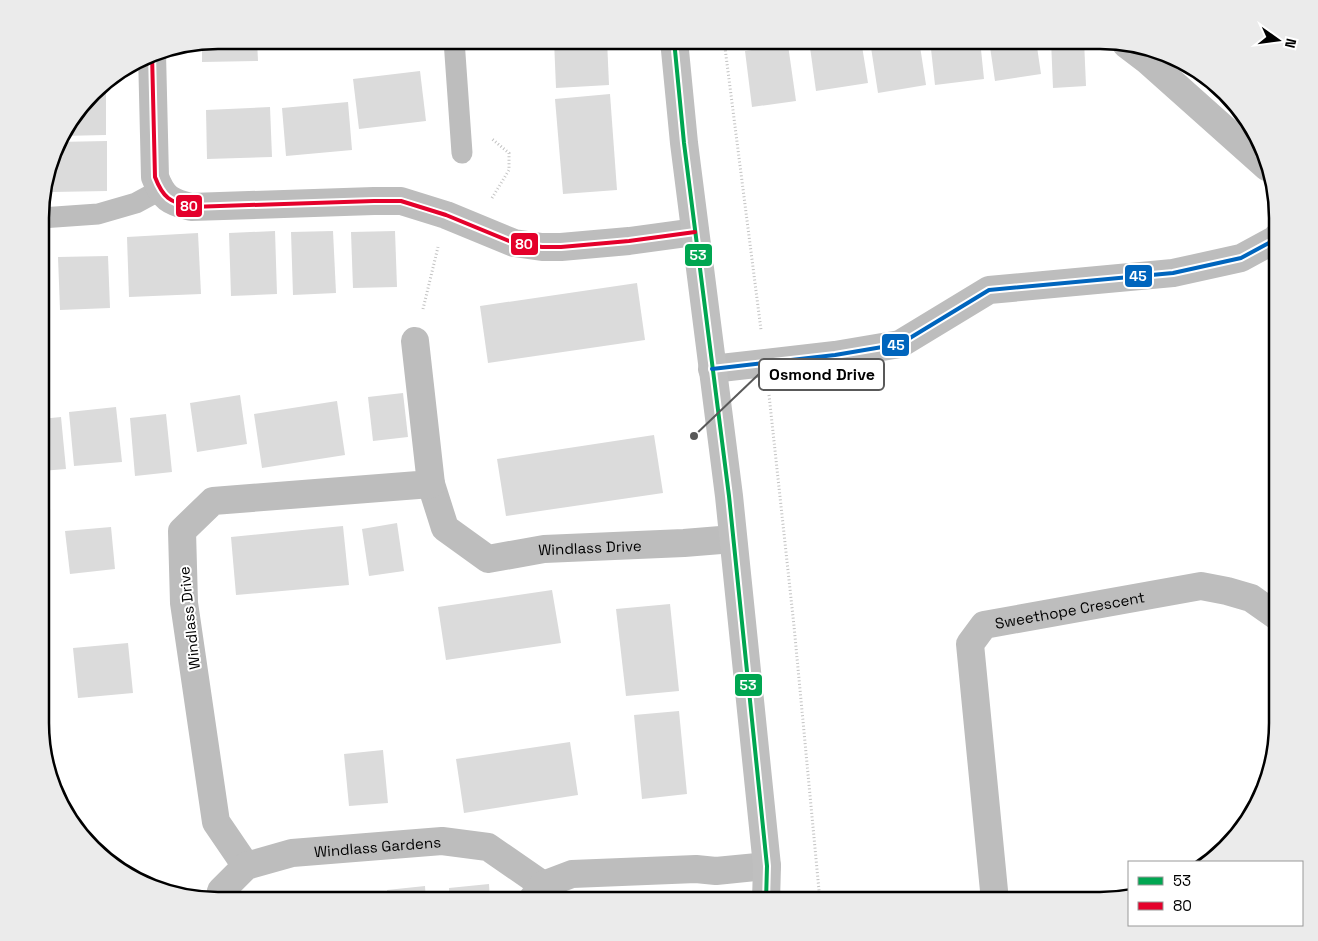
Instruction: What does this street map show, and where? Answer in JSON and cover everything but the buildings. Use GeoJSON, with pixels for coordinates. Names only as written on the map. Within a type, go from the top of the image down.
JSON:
{"type":"FeatureCollection","features":[{"type":"Feature","properties":{"kind":"street"},"geometry":{"type":"LineString","coordinates":[[675,49],[684,143],[733,539],[767,866],[766,892]]}},
{"type":"Feature","properties":{"kind":"street"},"geometry":{"type":"LineString","coordinates":[[1138,53],[1258,158]]}},
{"type":"Feature","properties":{"kind":"street"},"geometry":{"type":"LineString","coordinates":[[152,62],[155,178],[160,190],[175,203],[191,207],[401,201],[446,215],[514,243],[542,247],[561,247],[695,232]]}},
{"type":"Feature","properties":{"kind":"street"},"geometry":{"type":"LineString","coordinates":[[712,369],[765,364],[900,344],[989,290],[1173,273],[1241,258],[1269,243]]}},
{"type":"Feature","properties":{"kind":"street","name":"Windlass Drive"},"geometry":{"type":"LineString","coordinates":[[415,340],[432,484],[445,528],[488,558],[544,549],[733,539]]}},
{"type":"Feature","properties":{"kind":"street","name":"Windlass Drive"},"geometry":{"type":"LineString","coordinates":[[246,866],[216,822],[184,603],[182,531],[213,501],[432,484]]}},
{"type":"Feature","properties":{"kind":"street","name":"Sweethope Crescent"},"geometry":{"type":"LineString","coordinates":[[994,892],[970,644],[984,625],[1201,586],[1251,598],[1269,611]]}},
{"type":"Feature","properties":{"kind":"street","name":"Windlass Gardens"},"geometry":{"type":"LineString","coordinates":[[246,866],[292,854],[442,841],[488,847],[536,892]]}},
{"type":"Feature","properties":{"kind":"street"},"geometry":{"type":"LineString","coordinates":[[221,892],[246,866]]}},
{"type":"Feature","properties":{"kind":"street","name":"Windlass Gardens"},"geometry":{"type":"LineString","coordinates":[[539,892],[572,874],[696,869],[716,871],[767,866]]}},
{"type":"Feature","properties":{"kind":"lane"},"geometry":{"type":"LineString","coordinates":[[455,49],[462,153]]}},
{"type":"Feature","properties":{"kind":"lane"},"geometry":{"type":"LineString","coordinates":[[49,218],[98,214],[136,203],[160,190]]}},
{"type":"Feature","properties":{"kind":"path"},"geometry":{"type":"LineString","coordinates":[[725,49],[765,364],[794,626],[819,892]]}},
{"type":"Feature","properties":{"kind":"path"},"geometry":{"type":"LineString","coordinates":[[415,340],[446,215]]}},
{"type":"Feature","properties":{"kind":"transit line","name":"53"},"geometry":{"type":"LineString","coordinates":[[675,49],[684,143],[729,496],[767,866],[766,892]]}},
{"type":"Feature","properties":{"kind":"transit line","name":"80"},"geometry":{"type":"LineString","coordinates":[[152,62],[155,177],[164,194],[172,201],[178,203],[191,207],[401,201],[446,215],[514,243],[542,247],[629,241],[695,232]]}},
{"type":"Feature","properties":{"kind":"transit line","name":"45"},"geometry":{"type":"LineString","coordinates":[[712,369],[835,355],[900,344],[989,290],[1173,273],[1241,258],[1269,243]]}},
{"type":"Feature","properties":{"kind":"place","name":"Osmond Drive"},"geometry":{"type":"Point","coordinates":[694,436]}}]}
